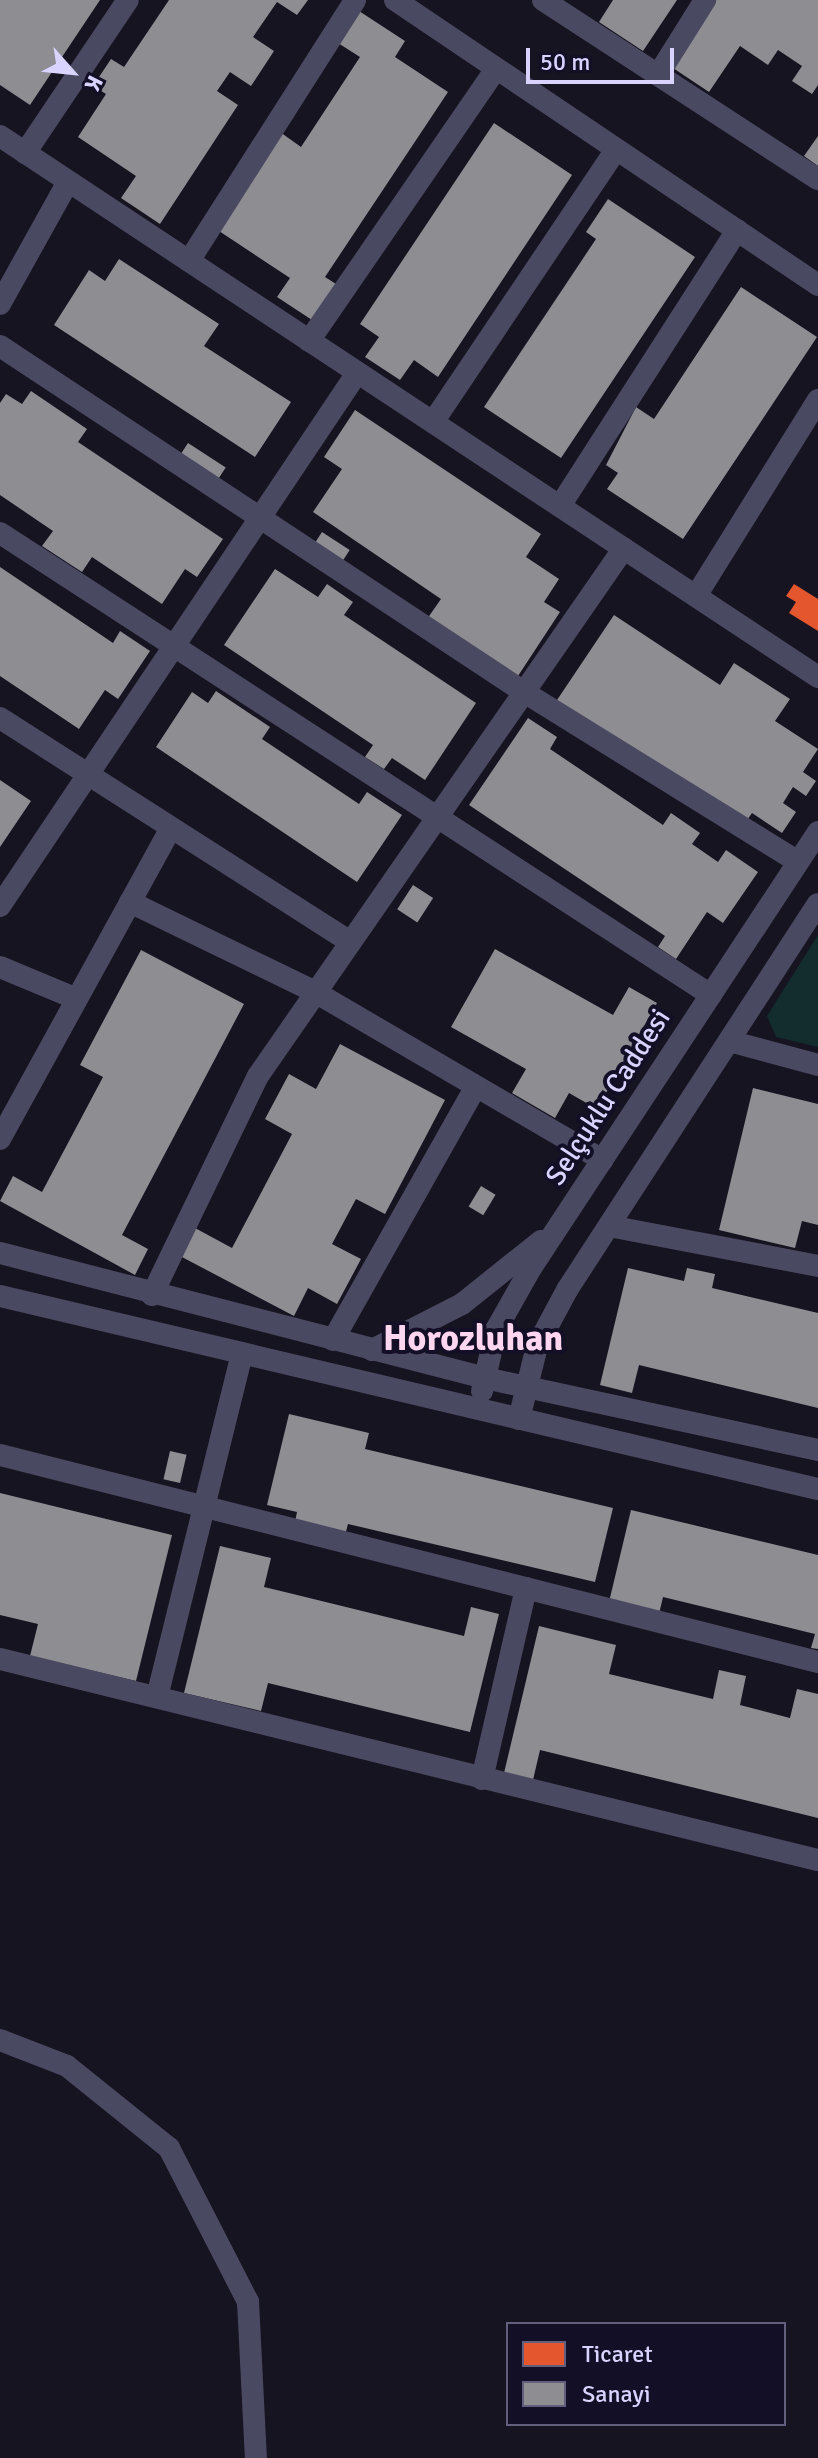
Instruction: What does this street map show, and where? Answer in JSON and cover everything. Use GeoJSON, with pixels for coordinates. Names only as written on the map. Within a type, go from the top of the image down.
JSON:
{"type":"FeatureCollection","features":[{"type":"Feature","properties":{"kind":"street"},"geometry":{"type":"LineString","coordinates":[[25,153],[128,0]]}},
{"type":"Feature","properties":{"kind":"street"},"geometry":{"type":"LineString","coordinates":[[189,261],[355,0]]}},
{"type":"Feature","properties":{"kind":"street"},"geometry":{"type":"LineString","coordinates":[[395,0],[818,285]]}},
{"type":"Feature","properties":{"kind":"street"},"geometry":{"type":"LineString","coordinates":[[543,0],[818,179]]}},
{"type":"Feature","properties":{"kind":"street"},"geometry":{"type":"LineString","coordinates":[[658,75],[705,0]]}},
{"type":"Feature","properties":{"kind":"street"},"geometry":{"type":"LineString","coordinates":[[309,341],[496,69]]}},
{"type":"Feature","properties":{"kind":"street"},"geometry":{"type":"LineString","coordinates":[[0,136],[818,677]]}},
{"type":"Feature","properties":{"kind":"street"},"geometry":{"type":"LineString","coordinates":[[433,422],[616,150]]}},
{"type":"Feature","properties":{"kind":"street"},"geometry":{"type":"LineString","coordinates":[[0,304],[68,182]]}},
{"type":"Feature","properties":{"kind":"street"},"geometry":{"type":"LineString","coordinates":[[560,506],[737,230]]}},
{"type":"Feature","properties":{"kind":"street"},"geometry":{"type":"LineString","coordinates":[[0,346],[524,692],[798,862]]}},
{"type":"Feature","properties":{"kind":"street"},"geometry":{"type":"LineString","coordinates":[[0,906],[357,373]]}},
{"type":"Feature","properties":{"kind":"street"},"geometry":{"type":"LineString","coordinates":[[696,596],[818,400]]}},
{"type":"Feature","properties":{"kind":"street"},"geometry":{"type":"LineString","coordinates":[[0,533],[440,813],[711,995]]}},
{"type":"Feature","properties":{"kind":"street"},"geometry":{"type":"LineString","coordinates":[[152,1295],[258,1076],[624,548]]}},
{"type":"Feature","properties":{"kind":"street"},"geometry":{"type":"LineString","coordinates":[[0,718],[169,832],[350,942]]}},
{"type":"Feature","properties":{"kind":"street"},"geometry":{"type":"LineString","coordinates":[[0,1139],[169,832]]}},
{"type":"Feature","properties":{"kind":"street","name":"Selçuklu Caddesi"},"geometry":{"type":"LineString","coordinates":[[478,1409],[496,1330],[558,1228],[818,832]]}},
{"type":"Feature","properties":{"kind":"street"},"geometry":{"type":"LineString","coordinates":[[130,902],[315,992],[603,1160]]}},
{"type":"Feature","properties":{"kind":"street"},"geometry":{"type":"LineString","coordinates":[[519,1419],[537,1346],[609,1226],[818,904]]}},
{"type":"Feature","properties":{"kind":"street"},"geometry":{"type":"LineString","coordinates":[[0,967],[77,999]]}},
{"type":"Feature","properties":{"kind":"street"},"geometry":{"type":"LineString","coordinates":[[729,1041],[818,1065]]}},
{"type":"Feature","properties":{"kind":"street"},"geometry":{"type":"LineString","coordinates":[[333,1340],[476,1086]]}},
{"type":"Feature","properties":{"kind":"street"},"geometry":{"type":"LineString","coordinates":[[609,1226],[818,1266]]}},
{"type":"Feature","properties":{"kind":"street"},"geometry":{"type":"LineString","coordinates":[[372,1350],[462,1304],[558,1228]]}},
{"type":"Feature","properties":{"kind":"street"},"geometry":{"type":"LineString","coordinates":[[0,1253],[152,1295],[485,1378],[818,1450]]}},
{"type":"Feature","properties":{"kind":"street"},"geometry":{"type":"LineString","coordinates":[[0,1296],[818,1489]]}},
{"type":"Feature","properties":{"kind":"street"},"geometry":{"type":"LineString","coordinates":[[157,1697],[242,1354]]}},
{"type":"Feature","properties":{"kind":"street"},"geometry":{"type":"LineString","coordinates":[[0,1455],[818,1662]]}},
{"type":"Feature","properties":{"kind":"street"},"geometry":{"type":"LineString","coordinates":[[482,1779],[526,1588]]}},
{"type":"Feature","properties":{"kind":"street"},"geometry":{"type":"LineString","coordinates":[[0,1659],[818,1860]]}},
{"type":"Feature","properties":{"kind":"street"},"geometry":{"type":"LineString","coordinates":[[0,2040],[67,2066],[169,2148],[248,2302],[256,2458]]}},
{"type":"Feature","properties":{"kind":"green space"},"geometry":{"type":"Polygon","coordinates":[[[818,935],[818,1047],[776,1037],[767,1016],[818,935]]]}},
{"type":"Feature","properties":{"kind":"building: Ticaret"},"geometry":{"type":"Polygon","coordinates":[[[794,584],[818,599],[818,631],[789,613],[796,602],[786,596],[794,584]]]}},
{"type":"Feature","properties":{"kind":"building: Sanayi"},"geometry":{"type":"Polygon","coordinates":[[[0,0],[100,0],[30,105],[0,85],[0,0]]]}},
{"type":"Feature","properties":{"kind":"building: Sanayi"},"geometry":{"type":"Polygon","coordinates":[[[169,0],[308,0],[297,15],[277,2],[253,37],[274,51],[251,86],[230,72],[217,91],[238,105],[160,224],[121,198],[136,176],[78,137],[106,94],[93,86],[111,59],[124,67],[169,0]]]}},
{"type":"Feature","properties":{"kind":"building: Sanayi"},"geometry":{"type":"Polygon","coordinates":[[[613,0],[677,0],[643,51],[599,22],[613,0]]]}},
{"type":"Feature","properties":{"kind":"building: Sanayi"},"geometry":{"type":"Polygon","coordinates":[[[710,0],[818,0],[818,85],[812,94],[792,81],[802,66],[778,50],[768,65],[740,46],[709,92],[667,64],[710,0]]]}},
{"type":"Feature","properties":{"kind":"building: Sanayi"},"geometry":{"type":"Polygon","coordinates":[[[359,11],[405,41],[395,57],[448,92],[325,277],[336,284],[312,320],[277,297],[290,278],[216,229],[280,132],[301,147],[360,57],[338,43],[359,11]]]}},
{"type":"Feature","properties":{"kind":"building: Sanayi"},"geometry":{"type":"Polygon","coordinates":[[[494,123],[572,175],[438,377],[414,360],[400,380],[365,357],[379,337],[360,324],[494,123]]]}},
{"type":"Feature","properties":{"kind":"building: Sanayi"},"geometry":{"type":"Polygon","coordinates":[[[818,136],[818,166],[804,156],[818,136]]]}},
{"type":"Feature","properties":{"kind":"building: Sanayi"},"geometry":{"type":"Polygon","coordinates":[[[608,199],[695,257],[561,458],[484,407],[596,239],[586,232],[608,199]]]}},
{"type":"Feature","properties":{"kind":"building: Sanayi"},"geometry":{"type":"Polygon","coordinates":[[[119,259],[219,324],[204,346],[291,402],[255,457],[54,325],[89,270],[105,281],[119,259]]]}},
{"type":"Feature","properties":{"kind":"building: Sanayi"},"geometry":{"type":"Polygon","coordinates":[[[741,287],[817,337],[683,539],[607,489],[618,473],[606,465],[636,407],[654,419],[741,287]]]}},
{"type":"Feature","properties":{"kind":"building: Sanayi"},"geometry":{"type":"Polygon","coordinates":[[[31,391],[87,429],[78,442],[223,539],[197,577],[185,569],[162,604],[92,557],[82,572],[42,546],[53,531],[0,495],[0,403],[6,394],[22,404],[31,391]]]}},
{"type":"Feature","properties":{"kind":"building: Sanayi"},"geometry":{"type":"Polygon","coordinates":[[[355,410],[541,534],[526,557],[559,579],[544,602],[560,612],[516,679],[427,619],[441,599],[313,512],[342,469],[324,457],[355,410]]]}},
{"type":"Feature","properties":{"kind":"building: Sanayi"},"geometry":{"type":"Polygon","coordinates":[[[188,443],[226,468],[216,482],[179,457],[188,443]]]}},
{"type":"Feature","properties":{"kind":"building: Sanayi"},"geometry":{"type":"Polygon","coordinates":[[[322,532],[350,550],[342,562],[314,544],[322,532]]]}},
{"type":"Feature","properties":{"kind":"building: Sanayi"},"geometry":{"type":"Polygon","coordinates":[[[0,567],[113,643],[120,631],[150,651],[118,699],[105,690],[79,729],[0,676],[0,567]]]}},
{"type":"Feature","properties":{"kind":"building: Sanayi"},"geometry":{"type":"Polygon","coordinates":[[[275,569],[318,597],[327,584],[353,602],[344,615],[476,703],[425,780],[392,758],[384,769],[365,757],[373,745],[224,645],[275,569]]]}},
{"type":"Feature","properties":{"kind":"building: Sanayi"},"geometry":{"type":"Polygon","coordinates":[[[614,615],[720,685],[734,663],[790,699],[775,721],[818,749],[803,772],[816,781],[806,796],[793,787],[783,803],[796,812],[782,833],[752,813],[743,826],[555,703],[614,615]]]}},
{"type":"Feature","properties":{"kind":"building: Sanayi"},"geometry":{"type":"Polygon","coordinates":[[[216,691],[270,727],[262,739],[359,804],[367,792],[402,815],[357,882],[156,747],[192,692],[208,703],[216,691]]]}},
{"type":"Feature","properties":{"kind":"building: Sanayi"},"geometry":{"type":"Polygon","coordinates":[[[528,718],[557,737],[550,749],[663,825],[671,813],[700,833],[692,844],[718,862],[726,850],[758,872],[723,923],[707,912],[676,959],[658,947],[665,936],[469,805],[528,718]]]}},
{"type":"Feature","properties":{"kind":"building: Sanayi"},"geometry":{"type":"Polygon","coordinates":[[[0,780],[31,801],[0,847],[0,780]]]}},
{"type":"Feature","properties":{"kind":"building: Sanayi"},"geometry":{"type":"Polygon","coordinates":[[[413,885],[433,898],[417,922],[397,909],[413,885]]]}},
{"type":"Feature","properties":{"kind":"building: Sanayi"},"geometry":{"type":"Polygon","coordinates":[[[495,949],[613,1015],[629,987],[657,1003],[597,1109],[569,1093],[555,1118],[512,1093],[526,1069],[451,1027],[495,949]]]}},
{"type":"Feature","properties":{"kind":"building: Sanayi"},"geometry":{"type":"Polygon","coordinates":[[[141,950],[244,1004],[122,1235],[148,1249],[135,1275],[0,1201],[13,1176],[42,1192],[103,1077],[80,1065],[141,950]]]}},
{"type":"Feature","properties":{"kind":"building: Sanayi"},"geometry":{"type":"Polygon","coordinates":[[[340,1044],[445,1100],[385,1214],[356,1199],[332,1244],[361,1259],[337,1304],[308,1288],[294,1316],[180,1256],[195,1228],[232,1248],[292,1134],[265,1119],[289,1074],[316,1089],[340,1044]]]}},
{"type":"Feature","properties":{"kind":"building: Sanayi"},"geometry":{"type":"Polygon","coordinates":[[[753,1088],[818,1104],[818,1225],[802,1221],[795,1248],[719,1230],[753,1088]]]}},
{"type":"Feature","properties":{"kind":"building: Sanayi"},"geometry":{"type":"Polygon","coordinates":[[[481,1186],[496,1195],[483,1215],[469,1207],[481,1186]]]}},
{"type":"Feature","properties":{"kind":"building: Sanayi"},"geometry":{"type":"Polygon","coordinates":[[[628,1268],[684,1281],[687,1268],[715,1274],[712,1288],[818,1313],[818,1408],[639,1365],[632,1393],[600,1385],[628,1268]]]}},
{"type":"Feature","properties":{"kind":"building: Sanayi"},"geometry":{"type":"Polygon","coordinates":[[[289,1414],[369,1433],[365,1449],[613,1508],[595,1582],[348,1524],[344,1539],[294,1527],[297,1512],[267,1505],[289,1414]]]}},
{"type":"Feature","properties":{"kind":"building: Sanayi"},"geometry":{"type":"Polygon","coordinates":[[[170,1451],[187,1455],[180,1483],[163,1479],[170,1451]]]}},
{"type":"Feature","properties":{"kind":"building: Sanayi"},"geometry":{"type":"Polygon","coordinates":[[[0,1493],[172,1535],[136,1681],[30,1656],[38,1624],[0,1615],[0,1493]]]}},
{"type":"Feature","properties":{"kind":"building: Sanayi"},"geometry":{"type":"Polygon","coordinates":[[[631,1510],[818,1555],[818,1649],[811,1648],[815,1634],[663,1597],[659,1614],[609,1602],[631,1510]]]}},
{"type":"Feature","properties":{"kind":"building: Sanayi"},"geometry":{"type":"Polygon","coordinates":[[[220,1546],[271,1558],[264,1587],[464,1636],[471,1607],[499,1614],[470,1732],[268,1683],[261,1711],[184,1693],[220,1546]]]}},
{"type":"Feature","properties":{"kind":"building: Sanayi"},"geometry":{"type":"Polygon","coordinates":[[[539,1626],[616,1645],[609,1674],[713,1699],[719,1670],[746,1676],[740,1705],[790,1718],[797,1689],[818,1694],[818,1818],[540,1750],[533,1780],[504,1773],[539,1626]]]}},
{"type":"Feature","properties":{"kind":"district","name":"Horozluhan"},"geometry":{"type":"Point","coordinates":[473,1339]}}]}
